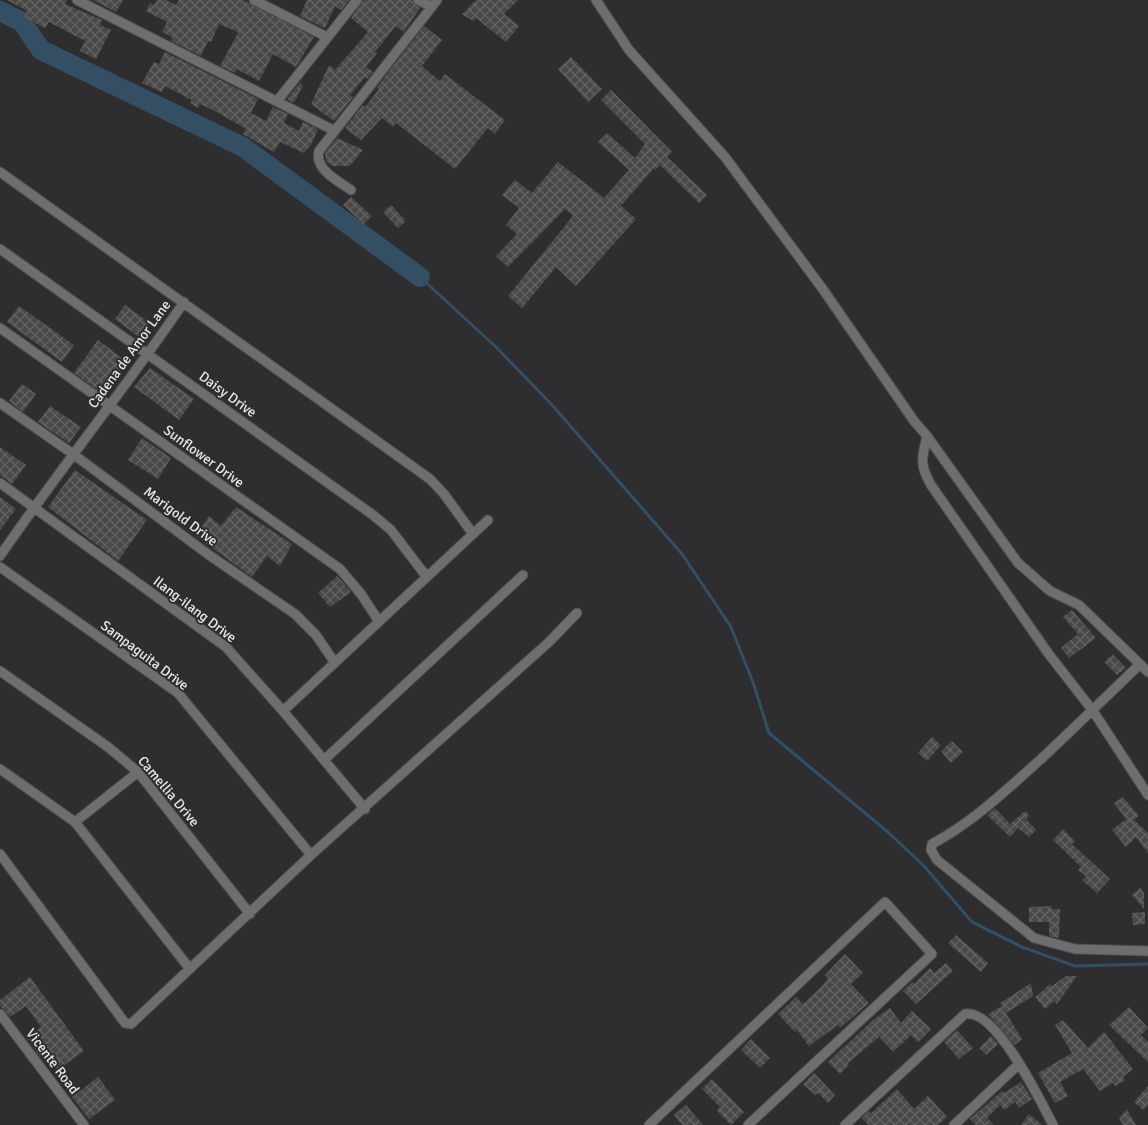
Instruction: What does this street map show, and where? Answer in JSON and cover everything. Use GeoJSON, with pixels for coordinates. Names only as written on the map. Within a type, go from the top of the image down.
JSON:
{"type":"FeatureCollection","features":[{"type":"Feature","properties":{"kind":"street"},"geometry":{"type":"LineString","coordinates":[[77,0],[278,100],[333,130]]}},
{"type":"Feature","properties":{"kind":"street"},"geometry":{"type":"LineString","coordinates":[[254,0],[327,36]]}},
{"type":"Feature","properties":{"kind":"street"},"geometry":{"type":"LineString","coordinates":[[278,100],[357,0]]}},
{"type":"Feature","properties":{"kind":"street"},"geometry":{"type":"LineString","coordinates":[[351,190],[319,163],[319,151],[333,130],[434,4],[418,0]]}},
{"type":"Feature","properties":{"kind":"street"},"geometry":{"type":"LineString","coordinates":[[596,0],[629,50],[725,158],[822,288],[914,421],[927,436],[1018,562],[1050,591],[1079,605],[1138,665],[1148,672]]}},
{"type":"Feature","properties":{"kind":"street","name":"Cadena de Amor Lane"},"geometry":{"type":"LineString","coordinates":[[0,172],[184,302],[149,354],[34,507],[0,556]]}},
{"type":"Feature","properties":{"kind":"street","name":"Daisy Drive"},"geometry":{"type":"LineString","coordinates":[[0,249],[373,515],[391,530],[426,576]]}},
{"type":"Feature","properties":{"kind":"street"},"geometry":{"type":"LineString","coordinates":[[184,302],[297,386],[430,479],[444,494],[473,534]]}},
{"type":"Feature","properties":{"kind":"street","name":"Sunflower Drive"},"geometry":{"type":"LineString","coordinates":[[0,328],[110,405],[259,514],[340,569],[361,594],[378,620]]}},
{"type":"Feature","properties":{"kind":"street","name":"Marigold Drive"},"geometry":{"type":"LineString","coordinates":[[0,403],[74,454],[209,555],[295,614],[316,635],[335,663]]}},
{"type":"Feature","properties":{"kind":"street"},"geometry":{"type":"LineString","coordinates":[[927,436],[921,460],[922,469],[931,484],[1048,653],[1093,711],[1148,795]]}},
{"type":"Feature","properties":{"kind":"street","name":"Ilang-ilang Drive"},"geometry":{"type":"LineString","coordinates":[[0,483],[226,647],[283,711],[365,809]]}},
{"type":"Feature","properties":{"kind":"street"},"geometry":{"type":"LineString","coordinates":[[283,711],[378,620],[488,520]]}},
{"type":"Feature","properties":{"kind":"street","name":"Sampaguita Drive"},"geometry":{"type":"LineString","coordinates":[[0,567],[178,693],[311,855]]}},
{"type":"Feature","properties":{"kind":"street"},"geometry":{"type":"LineString","coordinates":[[324,760],[522,575]]}},
{"type":"Feature","properties":{"kind":"street"},"geometry":{"type":"LineString","coordinates":[[0,854],[125,1023],[131,1024],[311,855],[365,809],[549,642],[577,613]]}},
{"type":"Feature","properties":{"kind":"street"},"geometry":{"type":"LineString","coordinates":[[1138,665],[1093,711],[990,805],[956,831],[932,844],[931,850],[936,860],[1034,938],[1075,949],[1148,951]]}},
{"type":"Feature","properties":{"kind":"street","name":"Camellia Drive"},"geometry":{"type":"LineString","coordinates":[[0,671],[108,747],[138,772],[250,914]]}},
{"type":"Feature","properties":{"kind":"street"},"geometry":{"type":"LineString","coordinates":[[0,769],[75,822],[190,969]]}},
{"type":"Feature","properties":{"kind":"street"},"geometry":{"type":"LineString","coordinates":[[75,822],[138,772]]}},
{"type":"Feature","properties":{"kind":"street"},"geometry":{"type":"LineString","coordinates":[[649,1125],[885,902],[932,954],[748,1125]]}},
{"type":"Feature","properties":{"kind":"street","name":"Vicente Road"},"geometry":{"type":"LineString","coordinates":[[0,1014],[84,1125]]}},
{"type":"Feature","properties":{"kind":"street"},"geometry":{"type":"LineString","coordinates":[[845,1125],[964,1014],[977,1015],[1003,1039],[1053,1125]]}},
{"type":"Feature","properties":{"kind":"street"},"geometry":{"type":"LineString","coordinates":[[954,1125],[1018,1065]]}},
{"type":"Feature","properties":{"kind":"building"},"geometry":{"type":"Polygon","coordinates":[[[7,0],[67,0],[65,4],[102,20],[100,25],[111,30],[96,59],[80,51],[85,41],[49,22],[45,28],[24,17],[27,11],[7,0]]]}},
{"type":"Feature","properties":{"kind":"building"},"geometry":{"type":"Polygon","coordinates":[[[93,0],[123,0],[116,12],[93,0]]]}},
{"type":"Feature","properties":{"kind":"building"},"geometry":{"type":"Polygon","coordinates":[[[157,0],[166,0],[176,5],[179,0],[243,0],[314,37],[296,67],[273,54],[259,81],[237,69],[235,73],[220,66],[238,33],[236,31],[219,24],[211,42],[208,41],[201,56],[171,41],[173,38],[162,32],[167,22],[146,11],[150,3],[154,5],[157,0]]]}},
{"type":"Feature","properties":{"kind":"building"},"geometry":{"type":"Polygon","coordinates":[[[307,0],[349,0],[341,10],[335,6],[325,28],[300,16],[307,0]]]}},
{"type":"Feature","properties":{"kind":"building"},"geometry":{"type":"Polygon","coordinates":[[[363,0],[411,0],[420,8],[404,32],[396,26],[375,52],[377,53],[366,67],[373,72],[367,79],[365,77],[350,95],[353,97],[334,121],[311,104],[329,65],[335,70],[368,32],[351,18],[363,0]]]}},
{"type":"Feature","properties":{"kind":"building"},"geometry":{"type":"Polygon","coordinates":[[[476,0],[518,0],[504,14],[519,26],[506,42],[476,18],[473,21],[462,14],[476,0]]]}},
{"type":"Feature","properties":{"kind":"building"},"geometry":{"type":"Polygon","coordinates":[[[424,26],[442,40],[422,66],[440,81],[445,74],[505,120],[495,134],[488,128],[455,169],[396,123],[393,127],[382,118],[361,140],[345,128],[363,105],[365,107],[379,89],[377,87],[424,26]]]}},
{"type":"Feature","properties":{"kind":"building"},"geometry":{"type":"Polygon","coordinates":[[[165,52],[258,99],[251,113],[266,121],[273,107],[288,114],[284,123],[299,131],[303,122],[318,129],[311,145],[304,153],[280,142],[274,152],[243,134],[246,129],[215,111],[200,104],[198,108],[190,103],[192,100],[165,86],[162,92],[142,83],[154,62],[159,64],[165,52]]]}},
{"type":"Feature","properties":{"kind":"building"},"geometry":{"type":"Polygon","coordinates":[[[571,57],[602,89],[588,102],[558,69],[571,57]]]}},
{"type":"Feature","properties":{"kind":"building"},"geometry":{"type":"Polygon","coordinates":[[[300,83],[303,85],[294,103],[287,99],[300,83]]]}},
{"type":"Feature","properties":{"kind":"building"},"geometry":{"type":"Polygon","coordinates":[[[611,90],[672,152],[667,157],[707,195],[699,203],[660,165],[655,170],[654,168],[621,206],[636,219],[576,286],[556,267],[522,308],[508,296],[573,216],[565,209],[508,267],[496,256],[517,234],[506,225],[519,208],[502,195],[515,180],[532,193],[558,162],[604,198],[629,170],[598,142],[607,133],[635,158],[645,144],[601,100],[611,90]]]}},
{"type":"Feature","properties":{"kind":"building"},"geometry":{"type":"Polygon","coordinates":[[[337,138],[363,150],[350,166],[332,166],[326,161],[325,153],[337,138]]]}},
{"type":"Feature","properties":{"kind":"building"},"geometry":{"type":"Polygon","coordinates":[[[351,197],[372,216],[364,224],[343,205],[351,197]]]}},
{"type":"Feature","properties":{"kind":"building"},"geometry":{"type":"Polygon","coordinates":[[[391,205],[406,221],[398,228],[383,212],[391,205]]]}},
{"type":"Feature","properties":{"kind":"building"},"geometry":{"type":"Polygon","coordinates":[[[125,305],[150,323],[140,338],[115,319],[125,305]]]}},
{"type":"Feature","properties":{"kind":"building"},"geometry":{"type":"Polygon","coordinates":[[[19,306],[74,345],[62,362],[7,322],[19,306]]]}},
{"type":"Feature","properties":{"kind":"building"},"geometry":{"type":"Polygon","coordinates":[[[98,340],[126,361],[105,395],[74,373],[98,340]]]}},
{"type":"Feature","properties":{"kind":"building"},"geometry":{"type":"Polygon","coordinates":[[[150,368],[194,399],[179,420],[134,387],[150,368]]]}},
{"type":"Feature","properties":{"kind":"building"},"geometry":{"type":"Polygon","coordinates":[[[22,384],[36,394],[23,412],[9,401],[22,384]]]}},
{"type":"Feature","properties":{"kind":"building"},"geometry":{"type":"Polygon","coordinates":[[[50,406],[81,427],[69,443],[38,422],[50,406]]]}},
{"type":"Feature","properties":{"kind":"building"},"geometry":{"type":"Polygon","coordinates":[[[142,438],[171,458],[158,479],[128,460],[142,438]]]}},
{"type":"Feature","properties":{"kind":"building"},"geometry":{"type":"Polygon","coordinates":[[[0,447],[26,465],[12,484],[0,475],[0,447]]]}},
{"type":"Feature","properties":{"kind":"building"},"geometry":{"type":"Polygon","coordinates":[[[75,470],[147,520],[118,561],[48,507],[75,470]]]}},
{"type":"Feature","properties":{"kind":"building"},"geometry":{"type":"Polygon","coordinates":[[[0,497],[16,509],[0,530],[0,497]]]}},
{"type":"Feature","properties":{"kind":"building"},"geometry":{"type":"Polygon","coordinates":[[[236,507],[292,544],[280,566],[267,556],[252,577],[196,536],[209,516],[221,526],[236,507]]]}},
{"type":"Feature","properties":{"kind":"building"},"geometry":{"type":"Polygon","coordinates":[[[337,576],[351,592],[330,607],[318,593],[337,576]]]}},
{"type":"Feature","properties":{"kind":"building"},"geometry":{"type":"Polygon","coordinates":[[[1072,610],[1096,638],[1069,658],[1061,648],[1078,634],[1063,617],[1072,610]]]}},
{"type":"Feature","properties":{"kind":"building"},"geometry":{"type":"Polygon","coordinates":[[[1113,654],[1126,668],[1117,675],[1104,662],[1113,654]]]}},
{"type":"Feature","properties":{"kind":"building"},"geometry":{"type":"Polygon","coordinates":[[[932,737],[941,745],[927,761],[918,753],[932,737]]]}},
{"type":"Feature","properties":{"kind":"building"},"geometry":{"type":"Polygon","coordinates":[[[952,741],[963,752],[951,763],[941,751],[952,741]]]}},
{"type":"Feature","properties":{"kind":"building"},"geometry":{"type":"Polygon","coordinates":[[[1123,797],[1139,816],[1134,820],[1148,833],[1148,853],[1136,837],[1126,847],[1112,830],[1126,819],[1114,803],[1123,797]]]}},
{"type":"Feature","properties":{"kind":"building"},"geometry":{"type":"Polygon","coordinates":[[[995,808],[1010,824],[1025,811],[1029,815],[1026,819],[1036,830],[1029,837],[1018,828],[1010,837],[987,815],[995,808]]]}},
{"type":"Feature","properties":{"kind":"building"},"geometry":{"type":"Polygon","coordinates":[[[1063,829],[1075,841],[1072,844],[1110,879],[1097,893],[1082,880],[1086,876],[1078,870],[1081,867],[1053,840],[1063,829]]]}},
{"type":"Feature","properties":{"kind":"building"},"geometry":{"type":"Polygon","coordinates":[[[1140,888],[1144,893],[1144,909],[1132,895],[1140,888]]]}},
{"type":"Feature","properties":{"kind":"building"},"geometry":{"type":"Polygon","coordinates":[[[1051,906],[1051,909],[1060,909],[1059,938],[1049,936],[1049,922],[1029,922],[1029,907],[1051,906]]]}},
{"type":"Feature","properties":{"kind":"building"},"geometry":{"type":"Polygon","coordinates":[[[1145,912],[1145,924],[1133,925],[1132,913],[1145,912]]]}},
{"type":"Feature","properties":{"kind":"building"},"geometry":{"type":"Polygon","coordinates":[[[956,935],[988,963],[981,972],[948,943],[956,935]]]}},
{"type":"Feature","properties":{"kind":"building"},"geometry":{"type":"Polygon","coordinates":[[[845,954],[863,973],[851,984],[869,1003],[840,1028],[838,1025],[809,1046],[797,1030],[795,1032],[778,1014],[796,997],[803,1004],[822,986],[828,978],[825,975],[845,954]]]}},
{"type":"Feature","properties":{"kind":"building"},"geometry":{"type":"Polygon","coordinates":[[[946,963],[953,971],[916,1004],[903,991],[912,982],[914,984],[930,968],[934,973],[946,963]]]}},
{"type":"Feature","properties":{"kind":"building"},"geometry":{"type":"Polygon","coordinates":[[[1066,976],[1077,976],[1057,1004],[1054,1001],[1045,1009],[1035,997],[1050,984],[1052,986],[1066,976]]]}},
{"type":"Feature","properties":{"kind":"building"},"geometry":{"type":"Polygon","coordinates":[[[30,977],[84,1051],[57,1070],[45,1053],[40,1057],[27,1037],[41,1027],[26,1006],[10,1017],[0,1006],[0,1000],[30,977]]]}},
{"type":"Feature","properties":{"kind":"building"},"geometry":{"type":"Polygon","coordinates":[[[1031,983],[1033,996],[1006,1013],[1022,1039],[1015,1045],[988,1014],[1002,1006],[1000,1003],[1031,983]]]}},
{"type":"Feature","properties":{"kind":"building"},"geometry":{"type":"Polygon","coordinates":[[[1129,1007],[1148,1028],[1141,1035],[1148,1042],[1148,1062],[1109,1025],[1129,1007]]]}},
{"type":"Feature","properties":{"kind":"building"},"geometry":{"type":"Polygon","coordinates":[[[890,1008],[901,1023],[912,1011],[931,1029],[918,1042],[911,1035],[893,1052],[879,1037],[848,1063],[849,1065],[840,1074],[828,1062],[873,1020],[890,1008]]]}},
{"type":"Feature","properties":{"kind":"building"},"geometry":{"type":"Polygon","coordinates":[[[1063,1020],[1088,1048],[1104,1032],[1133,1069],[1123,1077],[1125,1080],[1116,1086],[1113,1083],[1100,1091],[1083,1069],[1060,1082],[1068,1096],[1055,1103],[1038,1073],[1072,1053],[1055,1025],[1063,1020]]]}},
{"type":"Feature","properties":{"kind":"building"},"geometry":{"type":"Polygon","coordinates":[[[957,1030],[973,1048],[959,1059],[944,1042],[957,1030]]]}},
{"type":"Feature","properties":{"kind":"building"},"geometry":{"type":"Polygon","coordinates":[[[991,1036],[998,1044],[986,1055],[979,1048],[991,1036]]]}},
{"type":"Feature","properties":{"kind":"building"},"geometry":{"type":"Polygon","coordinates":[[[751,1039],[770,1058],[760,1068],[741,1050],[751,1039]]]}},
{"type":"Feature","properties":{"kind":"building"},"geometry":{"type":"Polygon","coordinates":[[[814,1073],[835,1095],[828,1103],[818,1093],[815,1095],[803,1084],[814,1073]]]}},
{"type":"Feature","properties":{"kind":"building"},"geometry":{"type":"Polygon","coordinates":[[[98,1077],[115,1100],[89,1119],[72,1097],[98,1077]]]}},
{"type":"Feature","properties":{"kind":"building"},"geometry":{"type":"Polygon","coordinates":[[[712,1079],[744,1112],[731,1125],[717,1111],[720,1107],[702,1089],[712,1079]]]}},
{"type":"Feature","properties":{"kind":"building"},"geometry":{"type":"Polygon","coordinates":[[[1021,1082],[1032,1099],[1019,1108],[1015,1102],[1004,1110],[1000,1105],[987,1118],[994,1125],[976,1125],[970,1119],[1002,1091],[1004,1093],[1021,1082]]]}},
{"type":"Feature","properties":{"kind":"building"},"geometry":{"type":"Polygon","coordinates":[[[1148,1086],[1148,1105],[1143,1110],[1134,1102],[1148,1086]]]}},
{"type":"Feature","properties":{"kind":"building"},"geometry":{"type":"Polygon","coordinates":[[[897,1089],[914,1109],[928,1096],[947,1117],[938,1125],[868,1125],[862,1118],[869,1111],[871,1113],[897,1089]]]}},
{"type":"Feature","properties":{"kind":"building"},"geometry":{"type":"Polygon","coordinates":[[[686,1105],[703,1125],[682,1125],[674,1115],[686,1105]]]}},
{"type":"Feature","properties":{"kind":"building"},"geometry":{"type":"Polygon","coordinates":[[[1127,1109],[1136,1125],[1123,1125],[1119,1118],[1127,1109]]]}},
{"type":"Feature","properties":{"kind":"building"},"geometry":{"type":"Polygon","coordinates":[[[1029,1114],[1042,1125],[1021,1125],[1029,1114]]]}},
{"type":"Feature","properties":{"kind":"waterway"},"geometry":{"type":"LineString","coordinates":[[0,11],[22,22],[41,50],[243,147],[420,277]]}},
{"type":"Feature","properties":{"kind":"waterway"},"geometry":{"type":"LineString","coordinates":[[420,277],[496,347],[553,406],[682,554],[731,627],[754,685],[769,733],[889,833],[924,866],[972,922],[1022,947],[1075,966],[1148,964]]}}]}
